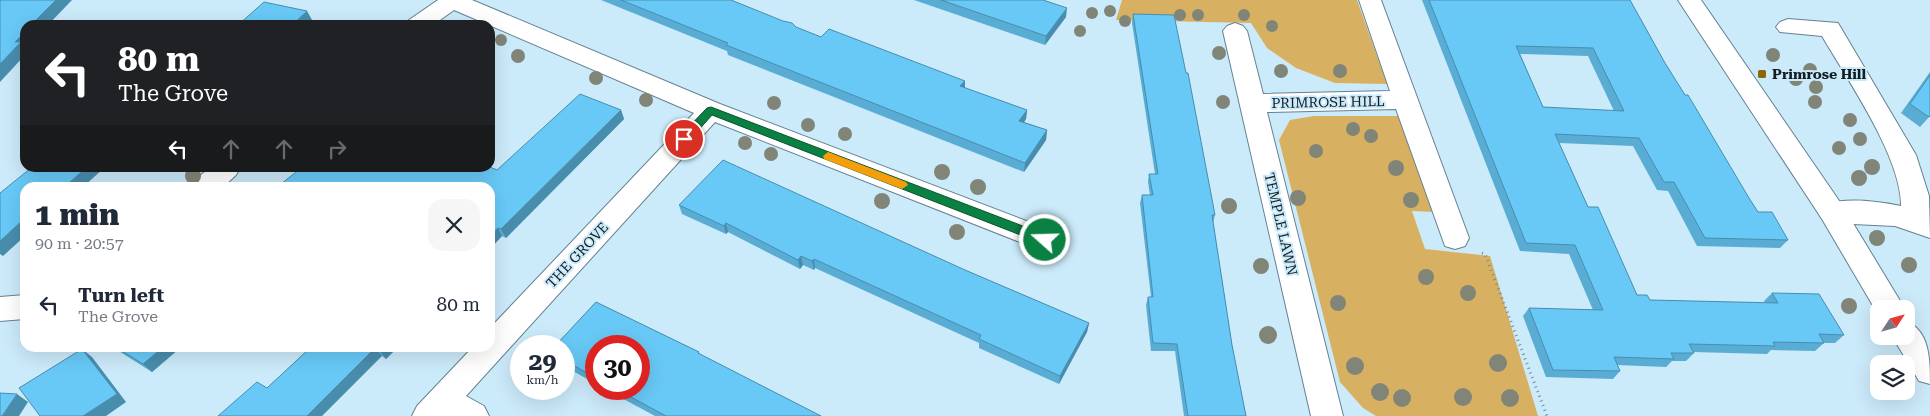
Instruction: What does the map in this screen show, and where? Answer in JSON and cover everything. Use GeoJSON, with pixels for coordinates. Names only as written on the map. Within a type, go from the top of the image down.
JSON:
{"type":"FeatureCollection","features":[{"type":"Feature","properties":{"kind":"street"},"geometry":{"type":"LineString","coordinates":[[424,20],[451,0],[711,110],[1045,240]]}},
{"type":"Feature","properties":{"kind":"street","name":"PRIMROSE HILL"},"geometry":{"type":"LineString","coordinates":[[1370,0],[1404,100],[1455,238]]}},
{"type":"Feature","properties":{"kind":"street"},"geometry":{"type":"LineString","coordinates":[[1689,0],[1832,212],[1885,300]]}},
{"type":"Feature","properties":{"kind":"street"},"geometry":{"type":"LineString","coordinates":[[1788,27],[1830,28],[1904,155],[1922,223],[1863,212],[1832,212]]}},
{"type":"Feature","properties":{"kind":"street","name":"TEMPLE LAWN"},"geometry":{"type":"LineString","coordinates":[[1234,31],[1327,416]]}},
{"type":"Feature","properties":{"kind":"street","name":"PRIMROSE HILL"},"geometry":{"type":"LineString","coordinates":[[1252,103],[1404,100]]}},
{"type":"Feature","properties":{"kind":"street","name":"THE GROVE"},"geometry":{"type":"LineString","coordinates":[[495,343],[711,110]]}},
{"type":"Feature","properties":{"kind":"street"},"geometry":{"type":"LineString","coordinates":[[210,182],[222,172]]}},
{"type":"Feature","properties":{"kind":"street"},"geometry":{"type":"LineString","coordinates":[[0,309],[20,307]]}},
{"type":"Feature","properties":{"kind":"street"},"geometry":{"type":"LineString","coordinates":[[1913,345],[1930,371]]}},
{"type":"Feature","properties":{"kind":"street","name":"THE GROVE"},"geometry":{"type":"LineString","coordinates":[[435,408],[487,352]]}},
{"type":"Feature","properties":{"kind":"street","name":"THE GROVE"},"geometry":{"type":"LineString","coordinates":[[435,408],[473,416]]}},
{"type":"Feature","properties":{"kind":"path"},"geometry":{"type":"LineString","coordinates":[[1455,238],[1484,254],[1547,416]]}},
{"type":"Feature","properties":{"kind":"shaded area"},"geometry":{"type":"Polygon","coordinates":[[[1122,0],[1357,0],[1387,84],[1335,83],[1296,68],[1267,48],[1251,23],[1116,20],[1122,0]]]}},
{"type":"Feature","properties":{"kind":"shaded area"},"geometry":{"type":"Polygon","coordinates":[[[1314,116],[1399,116],[1434,212],[1412,211],[1425,249],[1490,256],[1538,416],[1376,416],[1363,408],[1340,382],[1279,140],[1290,120],[1314,116]]]}},
{"type":"Feature","properties":{"kind":"building"},"geometry":{"type":"Polygon","coordinates":[[[0,0],[56,0],[36,20],[20,20],[20,37],[15,42],[20,43],[0,64],[0,0]]]}},
{"type":"Feature","properties":{"kind":"building"},"geometry":{"type":"Polygon","coordinates":[[[621,0],[731,0],[792,23],[796,27],[821,37],[829,29],[965,81],[960,86],[1027,110],[1019,121],[1047,130],[1025,163],[726,45],[728,43],[621,0]]]}},
{"type":"Feature","properties":{"kind":"building"},"geometry":{"type":"Polygon","coordinates":[[[941,0],[1043,0],[1067,8],[1046,36],[941,0]]]}},
{"type":"Feature","properties":{"kind":"building"},"geometry":{"type":"Polygon","coordinates":[[[1429,0],[1630,0],[1665,63],[1685,95],[1688,95],[1758,212],[1772,212],[1788,240],[1705,238],[1674,182],[1664,182],[1639,138],[1555,134],[1588,207],[1598,207],[1637,295],[1647,295],[1650,300],[1778,303],[1772,293],[1819,294],[1844,335],[1819,334],[1824,343],[1773,342],[1775,346],[1689,344],[1694,353],[1671,353],[1674,359],[1614,357],[1620,371],[1553,370],[1529,308],[1603,310],[1575,245],[1526,243],[1429,0]],[[1516,46],[1543,107],[1624,111],[1593,48],[1516,46]]]}},
{"type":"Feature","properties":{"kind":"building"},"geometry":{"type":"Polygon","coordinates":[[[264,2],[307,11],[297,20],[244,20],[264,2]]]}},
{"type":"Feature","properties":{"kind":"building"},"geometry":{"type":"Polygon","coordinates":[[[1133,14],[1174,15],[1186,73],[1188,73],[1215,215],[1212,215],[1232,345],[1246,416],[1188,416],[1177,344],[1153,343],[1148,297],[1153,297],[1142,195],[1153,195],[1149,174],[1158,174],[1133,14]]]}},
{"type":"Feature","properties":{"kind":"building"},"geometry":{"type":"Polygon","coordinates":[[[1930,75],[1930,116],[1929,117],[1910,104],[1930,75]]]}},
{"type":"Feature","properties":{"kind":"building"},"geometry":{"type":"Polygon","coordinates":[[[580,94],[621,110],[501,229],[498,228],[495,231],[495,182],[284,182],[296,172],[495,172],[495,169],[497,170],[580,94]]]}},
{"type":"Feature","properties":{"kind":"building"},"geometry":{"type":"Polygon","coordinates":[[[723,160],[965,270],[1089,323],[1060,376],[979,339],[981,335],[814,259],[812,261],[801,256],[798,260],[726,223],[724,226],[679,205],[723,160]]]}},
{"type":"Feature","properties":{"kind":"building"},"geometry":{"type":"Polygon","coordinates":[[[26,172],[81,172],[70,182],[20,182],[20,223],[0,241],[0,193],[26,172]]]}},
{"type":"Feature","properties":{"kind":"building"},"geometry":{"type":"Polygon","coordinates":[[[596,302],[699,352],[821,416],[666,416],[636,400],[650,400],[650,335],[585,335],[585,372],[575,366],[575,335],[565,335],[596,302]]]}},
{"type":"Feature","properties":{"kind":"building"},"geometry":{"type":"Polygon","coordinates":[[[77,352],[84,352],[117,394],[83,416],[40,416],[19,388],[77,352]]]}},
{"type":"Feature","properties":{"kind":"building"},"geometry":{"type":"Polygon","coordinates":[[[124,352],[157,352],[143,364],[124,352]]]}},
{"type":"Feature","properties":{"kind":"building"},"geometry":{"type":"Polygon","coordinates":[[[306,352],[371,352],[307,416],[218,416],[257,382],[267,388],[306,352]]]}},
{"type":"Feature","properties":{"kind":"building"},"geometry":{"type":"Polygon","coordinates":[[[0,393],[17,394],[2,416],[0,416],[0,393]]]}},
{"type":"Feature","properties":{"kind":"slow traffic"},"geometry":{"type":"LineString","coordinates":[[828,156],[902,185]]}},
{"type":"Feature","properties":{"kind":"place","name":"Primrose Hill"},"geometry":{"type":"Point","coordinates":[1762,74]}},
{"type":"Feature","properties":{"kind":"route"},"geometry":{"type":"LineString","coordinates":[[684,139],[711,110],[1045,240]]}}]}
